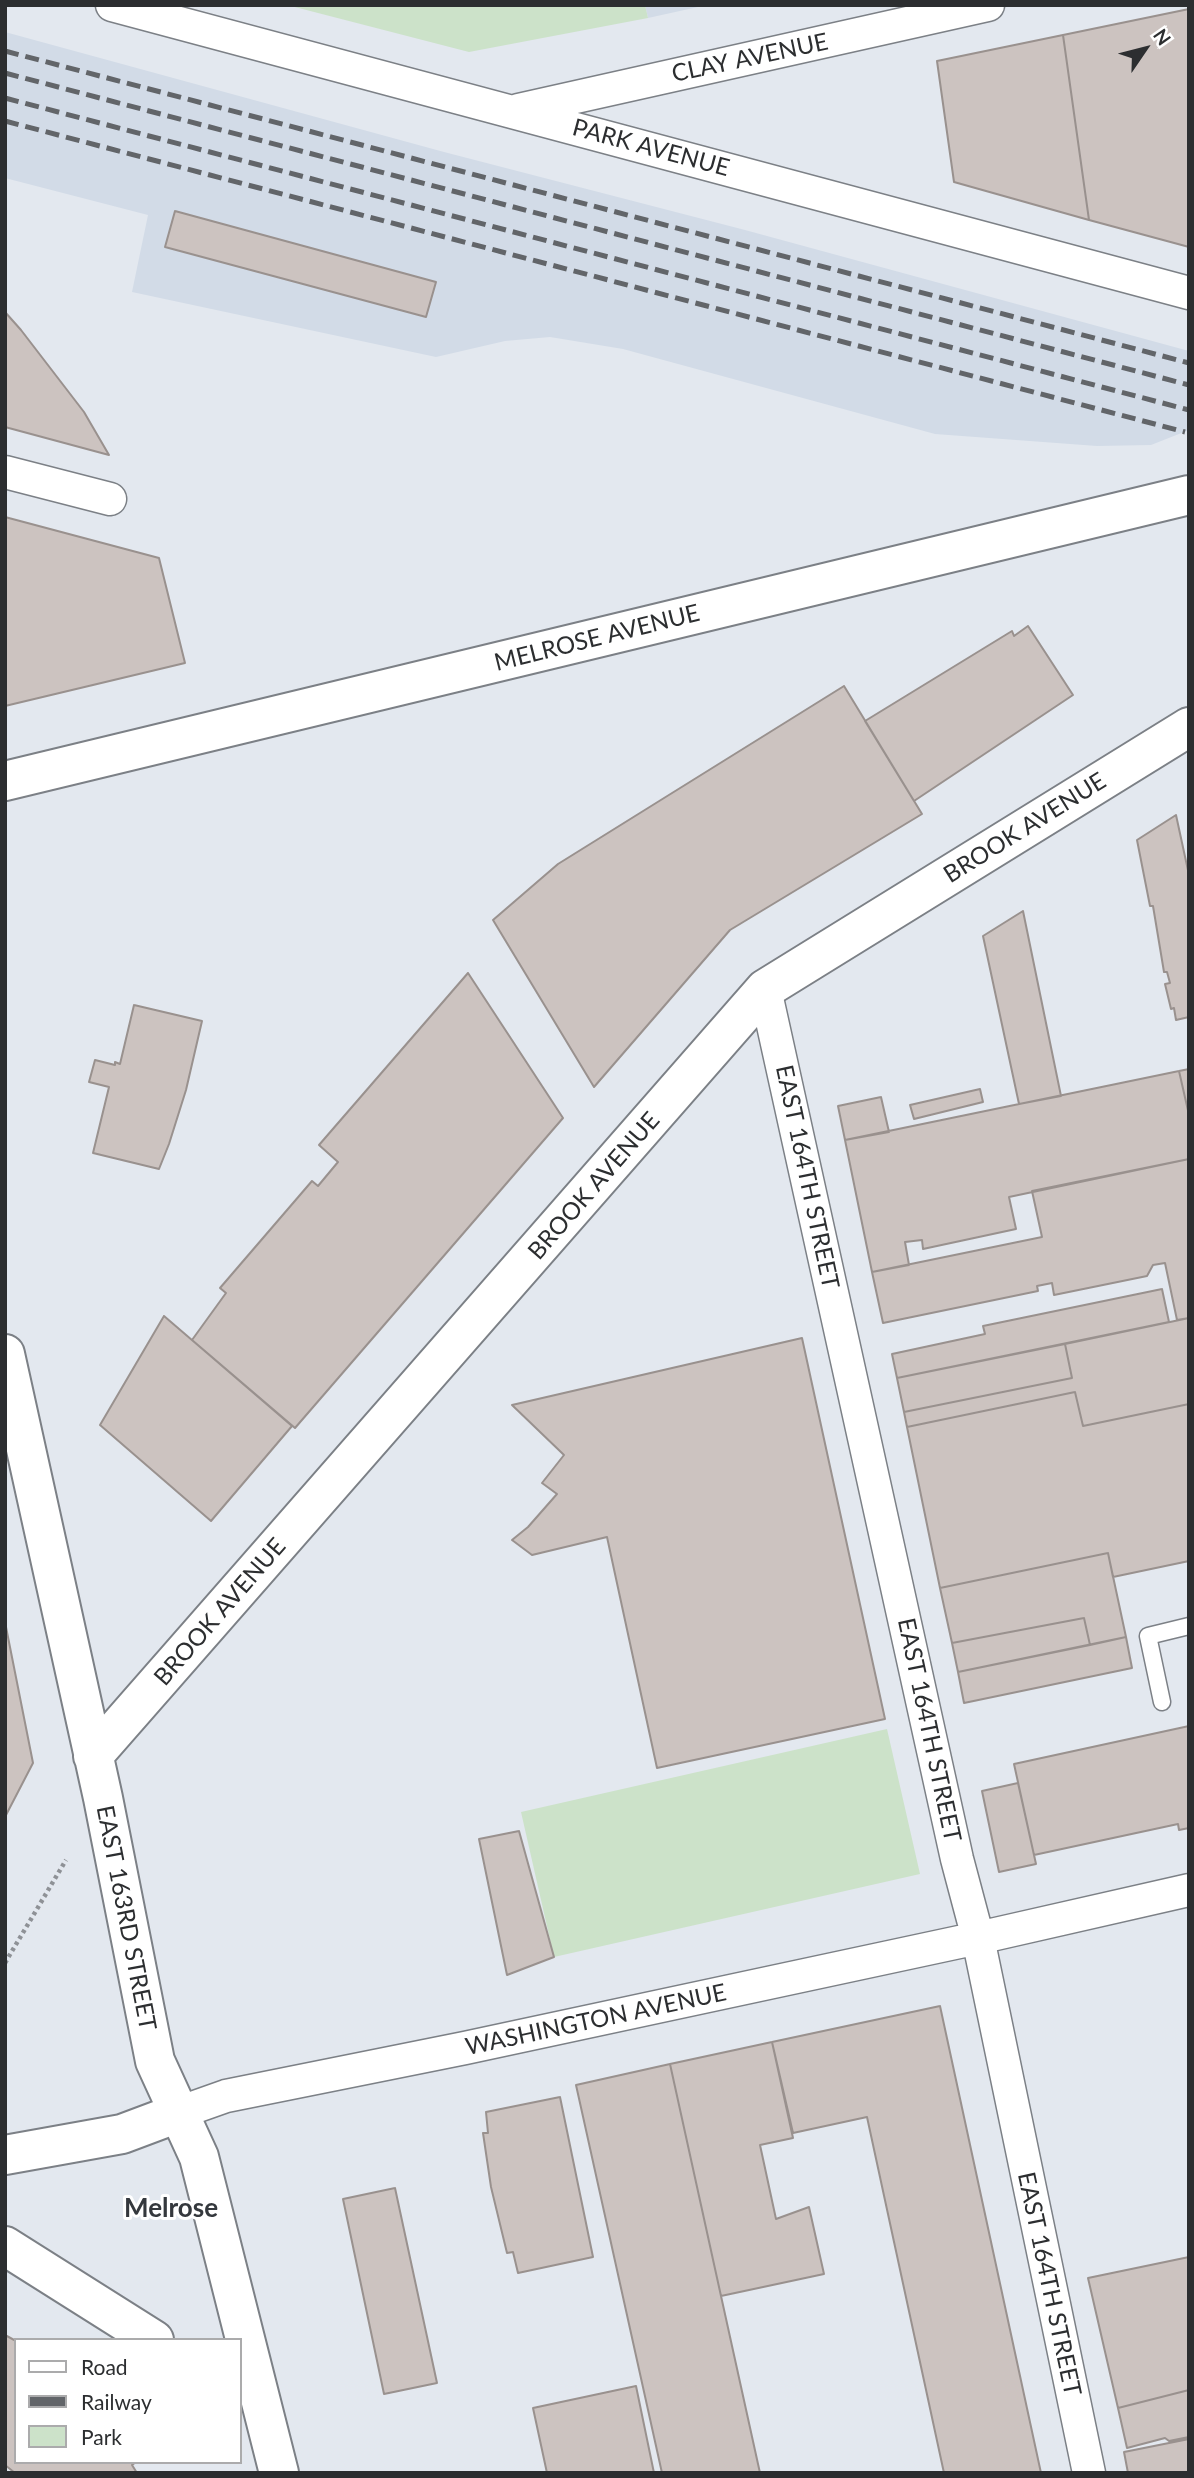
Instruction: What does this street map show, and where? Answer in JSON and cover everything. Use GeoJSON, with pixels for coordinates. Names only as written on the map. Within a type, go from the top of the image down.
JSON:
{"type":"FeatureCollection","features":[{"type":"Feature","properties":{"kind":"main road","name":"MELROSE AVENUE"},"geometry":{"type":"LineString","coordinates":[[5,781],[1189,495]]}},
{"type":"Feature","properties":{"kind":"main road","name":"BROOK AVENUE"},"geometry":{"type":"LineString","coordinates":[[93,1756],[765,989],[1189,727]]}},
{"type":"Feature","properties":{"kind":"main road","name":"EAST 163RD STREET"},"geometry":{"type":"LineString","coordinates":[[5,1354],[93,1756],[155,2061],[199,2157],[279,2473]]}},
{"type":"Feature","properties":{"kind":"main road","name":"WASHINGTON AVENUE"},"geometry":{"type":"LineString","coordinates":[[5,2155],[122,2134],[178,2113]]}},
{"type":"Feature","properties":{"kind":"main road"},"geometry":{"type":"LineString","coordinates":[[5,2246],[151,2338]]}},
{"type":"Feature","properties":{"kind":"main road"},"geometry":{"type":"LineString","coordinates":[[242,2408],[271,2434]]}},
{"type":"Feature","properties":{"kind":"street","name":"PARK AVENUE"},"geometry":{"type":"LineString","coordinates":[[112,5],[1189,292]]}},
{"type":"Feature","properties":{"kind":"street","name":"CLAY AVENUE"},"geometry":{"type":"LineString","coordinates":[[512,111],[988,5]]}},
{"type":"Feature","properties":{"kind":"street"},"geometry":{"type":"LineString","coordinates":[[5,472],[110,499]]}},
{"type":"Feature","properties":{"kind":"street","name":"EAST 164TH STREET"},"geometry":{"type":"LineString","coordinates":[[765,989],[957,1859],[978,1938],[1089,2473]]}},
{"type":"Feature","properties":{"kind":"street","name":"WASHINGTON AVENUE"},"geometry":{"type":"LineString","coordinates":[[178,2113],[226,2096],[452,2051],[1189,1890]]}},
{"type":"Feature","properties":{"kind":"lane"},"geometry":{"type":"LineString","coordinates":[[1163,1702],[1148,1636],[1189,1626]]}},
{"type":"Feature","properties":{"kind":"path"},"geometry":{"type":"LineString","coordinates":[[5,1964],[66,1860]]}},
{"type":"Feature","properties":{"kind":"shaded area"},"geometry":{"type":"Polygon","coordinates":[[[645,5],[707,5],[648,18],[645,5]]]}},
{"type":"Feature","properties":{"kind":"shaded area"},"geometry":{"type":"Polygon","coordinates":[[[5,32],[1189,351],[1189,430],[1151,445],[1097,446],[935,434],[623,349],[550,337],[505,341],[436,357],[132,292],[148,215],[5,178],[5,32]]]}},
{"type":"Feature","properties":{"kind":"green space"},"geometry":{"type":"Polygon","coordinates":[[[287,5],[645,5],[648,18],[469,52],[287,5]]]}},
{"type":"Feature","properties":{"kind":"green space"},"geometry":{"type":"Polygon","coordinates":[[[887,1729],[920,1874],[554,1957],[521,1812],[887,1729]]]}},
{"type":"Feature","properties":{"kind":"building"},"geometry":{"type":"Polygon","coordinates":[[[1189,9],[1189,247],[1089,220],[1063,35],[1189,9]]]}},
{"type":"Feature","properties":{"kind":"building"},"geometry":{"type":"Polygon","coordinates":[[[1063,35],[1089,220],[954,182],[937,61],[1063,35]]]}},
{"type":"Feature","properties":{"kind":"building"},"geometry":{"type":"Polygon","coordinates":[[[175,211],[436,282],[426,317],[165,247],[175,211]]]}},
{"type":"Feature","properties":{"kind":"building"},"geometry":{"type":"Polygon","coordinates":[[[5,312],[84,412],[109,455],[5,427],[5,312]]]}},
{"type":"Feature","properties":{"kind":"building"},"geometry":{"type":"Polygon","coordinates":[[[5,517],[159,558],[185,663],[5,706],[5,517]]]}},
{"type":"Feature","properties":{"kind":"building"},"geometry":{"type":"Polygon","coordinates":[[[1028,626],[1073,695],[914,801],[865,721],[1012,631],[1014,636],[1028,626]]]}},
{"type":"Feature","properties":{"kind":"building"},"geometry":{"type":"Polygon","coordinates":[[[844,686],[922,814],[730,930],[594,1087],[493,920],[558,864],[844,686]]]}},
{"type":"Feature","properties":{"kind":"building"},"geometry":{"type":"Polygon","coordinates":[[[1176,815],[1189,875],[1189,1017],[1176,1020],[1165,984],[1170,983],[1167,972],[1164,972],[1153,906],[1150,906],[1137,840],[1176,815]]]}},
{"type":"Feature","properties":{"kind":"building"},"geometry":{"type":"Polygon","coordinates":[[[1023,911],[1061,1096],[1019,1104],[983,936],[1023,911]]]}},
{"type":"Feature","properties":{"kind":"building"},"geometry":{"type":"Polygon","coordinates":[[[468,973],[563,1118],[295,1428],[192,1340],[226,1293],[220,1288],[312,1181],[318,1186],[338,1162],[319,1145],[468,973]]]}},
{"type":"Feature","properties":{"kind":"building"},"geometry":{"type":"Polygon","coordinates":[[[134,1005],[202,1021],[186,1090],[159,1169],[93,1153],[109,1087],[89,1082],[95,1060],[120,1064],[134,1005]]]}},
{"type":"Feature","properties":{"kind":"building"},"geometry":{"type":"Polygon","coordinates":[[[1189,1069],[1189,1115],[1179,1071],[1189,1069]]]}},
{"type":"Feature","properties":{"kind":"building"},"geometry":{"type":"Polygon","coordinates":[[[1179,1071],[1189,1115],[1189,1159],[1009,1197],[1016,1229],[923,1249],[922,1240],[905,1242],[909,1265],[872,1272],[845,1140],[1179,1071]]]}},
{"type":"Feature","properties":{"kind":"building"},"geometry":{"type":"Polygon","coordinates":[[[980,1089],[983,1102],[914,1119],[910,1105],[980,1089]]]}},
{"type":"Feature","properties":{"kind":"building"},"geometry":{"type":"Polygon","coordinates":[[[881,1097],[889,1132],[845,1140],[838,1106],[881,1097]]]}},
{"type":"Feature","properties":{"kind":"building"},"geometry":{"type":"Polygon","coordinates":[[[1189,1159],[1189,1318],[1177,1320],[1165,1263],[1153,1265],[1147,1276],[1054,1295],[1052,1283],[1037,1286],[1038,1291],[883,1323],[872,1272],[1042,1237],[1032,1191],[1189,1159]]]}},
{"type":"Feature","properties":{"kind":"building"},"geometry":{"type":"Polygon","coordinates":[[[1162,1289],[1169,1322],[897,1378],[892,1354],[985,1334],[983,1326],[1162,1289]]]}},
{"type":"Feature","properties":{"kind":"building"},"geometry":{"type":"Polygon","coordinates":[[[164,1316],[292,1426],[211,1521],[100,1425],[164,1316]]]}},
{"type":"Feature","properties":{"kind":"building"},"geometry":{"type":"Polygon","coordinates":[[[1189,1318],[1189,1404],[1083,1426],[1075,1392],[907,1427],[904,1412],[1072,1378],[1065,1344],[1189,1318]]]}},
{"type":"Feature","properties":{"kind":"building"},"geometry":{"type":"Polygon","coordinates":[[[802,1338],[885,1719],[657,1768],[607,1537],[532,1555],[512,1540],[528,1527],[557,1494],[542,1483],[564,1455],[512,1405],[802,1338]]]}},
{"type":"Feature","properties":{"kind":"building"},"geometry":{"type":"Polygon","coordinates":[[[1065,1344],[1072,1378],[904,1412],[897,1378],[1065,1344]]]}},
{"type":"Feature","properties":{"kind":"building"},"geometry":{"type":"Polygon","coordinates":[[[1075,1392],[1083,1426],[1189,1404],[1189,1561],[1113,1577],[1108,1553],[940,1588],[907,1427],[1075,1392]]]}},
{"type":"Feature","properties":{"kind":"building"},"geometry":{"type":"Polygon","coordinates":[[[1108,1553],[1126,1637],[1090,1645],[1084,1618],[952,1643],[940,1588],[1108,1553]]]}},
{"type":"Feature","properties":{"kind":"building"},"geometry":{"type":"Polygon","coordinates":[[[1084,1618],[1090,1645],[958,1672],[952,1643],[1084,1618]]]}},
{"type":"Feature","properties":{"kind":"building"},"geometry":{"type":"Polygon","coordinates":[[[5,1622],[33,1763],[5,1817],[5,1622]]]}},
{"type":"Feature","properties":{"kind":"building"},"geometry":{"type":"Polygon","coordinates":[[[1126,1637],[1132,1668],[964,1703],[958,1672],[1126,1637]]]}},
{"type":"Feature","properties":{"kind":"building"},"geometry":{"type":"Polygon","coordinates":[[[1189,1726],[1189,1828],[1179,1830],[1178,1824],[1034,1855],[1014,1764],[1189,1726]]]}},
{"type":"Feature","properties":{"kind":"building"},"geometry":{"type":"Polygon","coordinates":[[[1018,1783],[1036,1864],[999,1872],[982,1791],[1018,1783]]]}},
{"type":"Feature","properties":{"kind":"building"},"geometry":{"type":"Polygon","coordinates":[[[519,1831],[554,1957],[507,1975],[479,1839],[519,1831]]]}},
{"type":"Feature","properties":{"kind":"building"},"geometry":{"type":"Polygon","coordinates":[[[940,2006],[1041,2473],[944,2473],[867,2117],[793,2133],[772,2042],[940,2006]]]}},
{"type":"Feature","properties":{"kind":"building"},"geometry":{"type":"Polygon","coordinates":[[[772,2042],[793,2138],[760,2145],[776,2219],[809,2207],[824,2274],[721,2296],[670,2064],[772,2042]]]}},
{"type":"Feature","properties":{"kind":"building"},"geometry":{"type":"Polygon","coordinates":[[[670,2064],[760,2473],[662,2473],[576,2085],[670,2064]]]}},
{"type":"Feature","properties":{"kind":"building"},"geometry":{"type":"Polygon","coordinates":[[[560,2097],[593,2257],[518,2273],[513,2252],[507,2253],[491,2187],[483,2133],[488,2133],[486,2112],[560,2097]]]}},
{"type":"Feature","properties":{"kind":"building"},"geometry":{"type":"Polygon","coordinates":[[[395,2188],[437,2383],[384,2394],[343,2199],[395,2188]]]}},
{"type":"Feature","properties":{"kind":"building"},"geometry":{"type":"Polygon","coordinates":[[[1189,2257],[1189,2390],[1118,2408],[1088,2278],[1189,2257]]]}},
{"type":"Feature","properties":{"kind":"building"},"geometry":{"type":"Polygon","coordinates":[[[5,2335],[14,2340],[14,2464],[133,2464],[137,2473],[15,2473],[5,2465],[5,2335]]]}},
{"type":"Feature","properties":{"kind":"building"},"geometry":{"type":"Polygon","coordinates":[[[636,2386],[654,2473],[547,2473],[533,2408],[636,2386]]]}},
{"type":"Feature","properties":{"kind":"building"},"geometry":{"type":"Polygon","coordinates":[[[1189,2390],[1189,2437],[1169,2441],[1165,2438],[1127,2448],[1118,2408],[1189,2390]]]}},
{"type":"Feature","properties":{"kind":"building"},"geometry":{"type":"Polygon","coordinates":[[[1189,2439],[1189,2473],[1128,2473],[1124,2452],[1189,2439]]]}},
{"type":"Feature","properties":{"kind":"railway"},"geometry":{"type":"LineString","coordinates":[[5,51],[1189,363]]}},
{"type":"Feature","properties":{"kind":"railway"},"geometry":{"type":"LineString","coordinates":[[5,73],[1189,385]]}},
{"type":"Feature","properties":{"kind":"railway"},"geometry":{"type":"LineString","coordinates":[[5,98],[1189,410]]}},
{"type":"Feature","properties":{"kind":"railway"},"geometry":{"type":"LineString","coordinates":[[5,121],[1185,432]]}},
{"type":"Feature","properties":{"kind":"district","name":"Melrose"},"geometry":{"type":"Point","coordinates":[171,2209]}}]}
